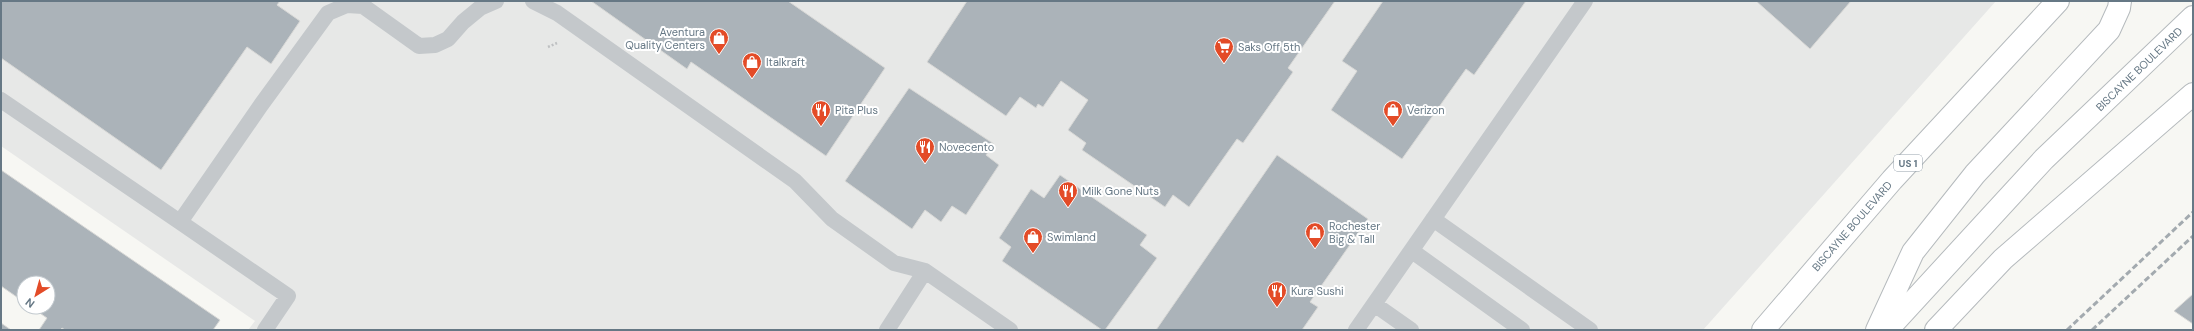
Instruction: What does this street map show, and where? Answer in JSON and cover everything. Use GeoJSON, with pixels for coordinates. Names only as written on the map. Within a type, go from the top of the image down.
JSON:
{"type":"FeatureCollection","features":[{"type":"Feature","properties":{"kind":"main road","name":"BISCAYNE BOULEVARD"},"geometry":{"type":"LineString","coordinates":[[1763,330],[1892,180],[2058,1]]}},
{"type":"Feature","properties":{"kind":"main road"},"geometry":{"type":"LineString","coordinates":[[1877,330],[1913,252],[1976,174],[2108,30],[2119,8],[2120,1]]}},
{"type":"Feature","properties":{"kind":"main road","name":"BISCAYNE BOULEVARD"},"geometry":{"type":"LineString","coordinates":[[1887,330],[2044,159],[2193,17]]}},
{"type":"Feature","properties":{"kind":"main road"},"geometry":{"type":"LineString","coordinates":[[1936,330],[2003,259],[2193,94]]}},
{"type":"Feature","properties":{"kind":"lane"},"geometry":{"type":"LineString","coordinates":[[180,222],[261,105],[328,13],[347,5],[363,6],[419,46],[436,45],[448,39],[463,22],[480,8],[496,1]]}},
{"type":"Feature","properties":{"kind":"lane"},"geometry":{"type":"LineString","coordinates":[[533,1],[557,13],[795,181],[832,219],[894,263],[924,271],[1010,330]]}},
{"type":"Feature","properties":{"kind":"lane"},"geometry":{"type":"LineString","coordinates":[[1356,330],[1585,1]]}},
{"type":"Feature","properties":{"kind":"lane"},"geometry":{"type":"LineString","coordinates":[[1,100],[288,296],[265,330]]}},
{"type":"Feature","properties":{"kind":"lane"},"geometry":{"type":"LineString","coordinates":[[1433,219],[1590,330]]}},
{"type":"Feature","properties":{"kind":"lane"},"geometry":{"type":"LineString","coordinates":[[1412,251],[1522,330]]}},
{"type":"Feature","properties":{"kind":"lane"},"geometry":{"type":"LineString","coordinates":[[887,330],[924,271]]}},
{"type":"Feature","properties":{"kind":"lane"},"geometry":{"type":"LineString","coordinates":[[1374,304],[1411,330]]}},
{"type":"Feature","properties":{"kind":"shaded area"},"geometry":{"type":"Polygon","coordinates":[[[1,1],[1996,1],[1703,330],[248,330],[255,321],[1,146],[1,1]]]}},
{"type":"Feature","properties":{"kind":"building"},"geometry":{"type":"Polygon","coordinates":[[[1,1],[280,1],[277,5],[300,21],[271,64],[247,47],[161,170],[1,58],[1,1]]]}},
{"type":"Feature","properties":{"kind":"building"},"geometry":{"type":"Polygon","coordinates":[[[591,1],[788,1],[885,68],[826,156],[691,62],[687,69],[591,1]]]}},
{"type":"Feature","properties":{"kind":"building"},"geometry":{"type":"Polygon","coordinates":[[[967,1],[1335,1],[1288,68],[1293,72],[1243,143],[1237,139],[1189,207],[1173,195],[1165,207],[1082,150],[1086,143],[1068,130],[1088,100],[1061,81],[1043,107],[1038,104],[1036,108],[1020,97],[1006,116],[927,62],[967,1]]]}},
{"type":"Feature","properties":{"kind":"building"},"geometry":{"type":"Polygon","coordinates":[[[1383,1],[1526,1],[1474,75],[1466,69],[1402,159],[1331,110],[1357,71],[1342,61],[1383,1]]]}},
{"type":"Feature","properties":{"kind":"building"},"geometry":{"type":"Polygon","coordinates":[[[1756,1],[1851,1],[1810,49],[1756,1]]]}},
{"type":"Feature","properties":{"kind":"building"},"geometry":{"type":"Polygon","coordinates":[[[909,88],[994,144],[986,155],[999,165],[966,215],[952,206],[941,222],[925,210],[912,229],[845,181],[909,88]]]}},
{"type":"Feature","properties":{"kind":"building"},"geometry":{"type":"Polygon","coordinates":[[[1277,155],[1368,219],[1310,302],[1318,307],[1302,330],[1156,330],[1277,155]]]}},
{"type":"Feature","properties":{"kind":"building"},"geometry":{"type":"Polygon","coordinates":[[[1,170],[220,320],[213,330],[65,330],[62,328],[60,330],[39,330],[47,318],[43,315],[56,315],[56,275],[16,275],[16,296],[1,286],[1,170]]]}},
{"type":"Feature","properties":{"kind":"building"},"geometry":{"type":"Polygon","coordinates":[[[1060,175],[1147,235],[1140,245],[1157,258],[1105,330],[1102,330],[1002,261],[1011,247],[999,238],[1031,189],[1044,198],[1060,175]]]}},
{"type":"Feature","properties":{"kind":"building"},"geometry":{"type":"Polygon","coordinates":[[[2193,294],[2193,324],[2174,311],[2193,294]]]}},
{"type":"Feature","properties":{"kind":"building"},"geometry":{"type":"Polygon","coordinates":[[[1,323],[11,330],[1,330],[1,323]]]}},
{"type":"Feature","properties":{"kind":"railway"},"geometry":{"type":"LineString","coordinates":[[2067,330],[2193,212]]}},
{"type":"Feature","properties":{"kind":"railway"},"geometry":{"type":"LineString","coordinates":[[2092,330],[2193,236]]}},
{"type":"Feature","properties":{"kind":"place","name":"Aventura Quality Centers"},"geometry":{"type":"Point","coordinates":[719,55]}},
{"type":"Feature","properties":{"kind":"place","name":"Saks Off 5th"},"geometry":{"type":"Point","coordinates":[1224,64]}},
{"type":"Feature","properties":{"kind":"place","name":"Italkraft"},"geometry":{"type":"Point","coordinates":[752,79]}},
{"type":"Feature","properties":{"kind":"place","name":"Pita Plus"},"geometry":{"type":"Point","coordinates":[821,127]}},
{"type":"Feature","properties":{"kind":"place","name":"Verizon"},"geometry":{"type":"Point","coordinates":[1393,127]}},
{"type":"Feature","properties":{"kind":"place","name":"Novecento"},"geometry":{"type":"Point","coordinates":[925,164]}},
{"type":"Feature","properties":{"kind":"place","name":"Milk Gone Nuts"},"geometry":{"type":"Point","coordinates":[1068,208]}},
{"type":"Feature","properties":{"kind":"place","name":"Rochester Big & Tall"},"geometry":{"type":"Point","coordinates":[1315,249]}},
{"type":"Feature","properties":{"kind":"place","name":"Swimland"},"geometry":{"type":"Point","coordinates":[1033,254]}},
{"type":"Feature","properties":{"kind":"place","name":"Kura Sushi"},"geometry":{"type":"Point","coordinates":[1277,308]}}]}
